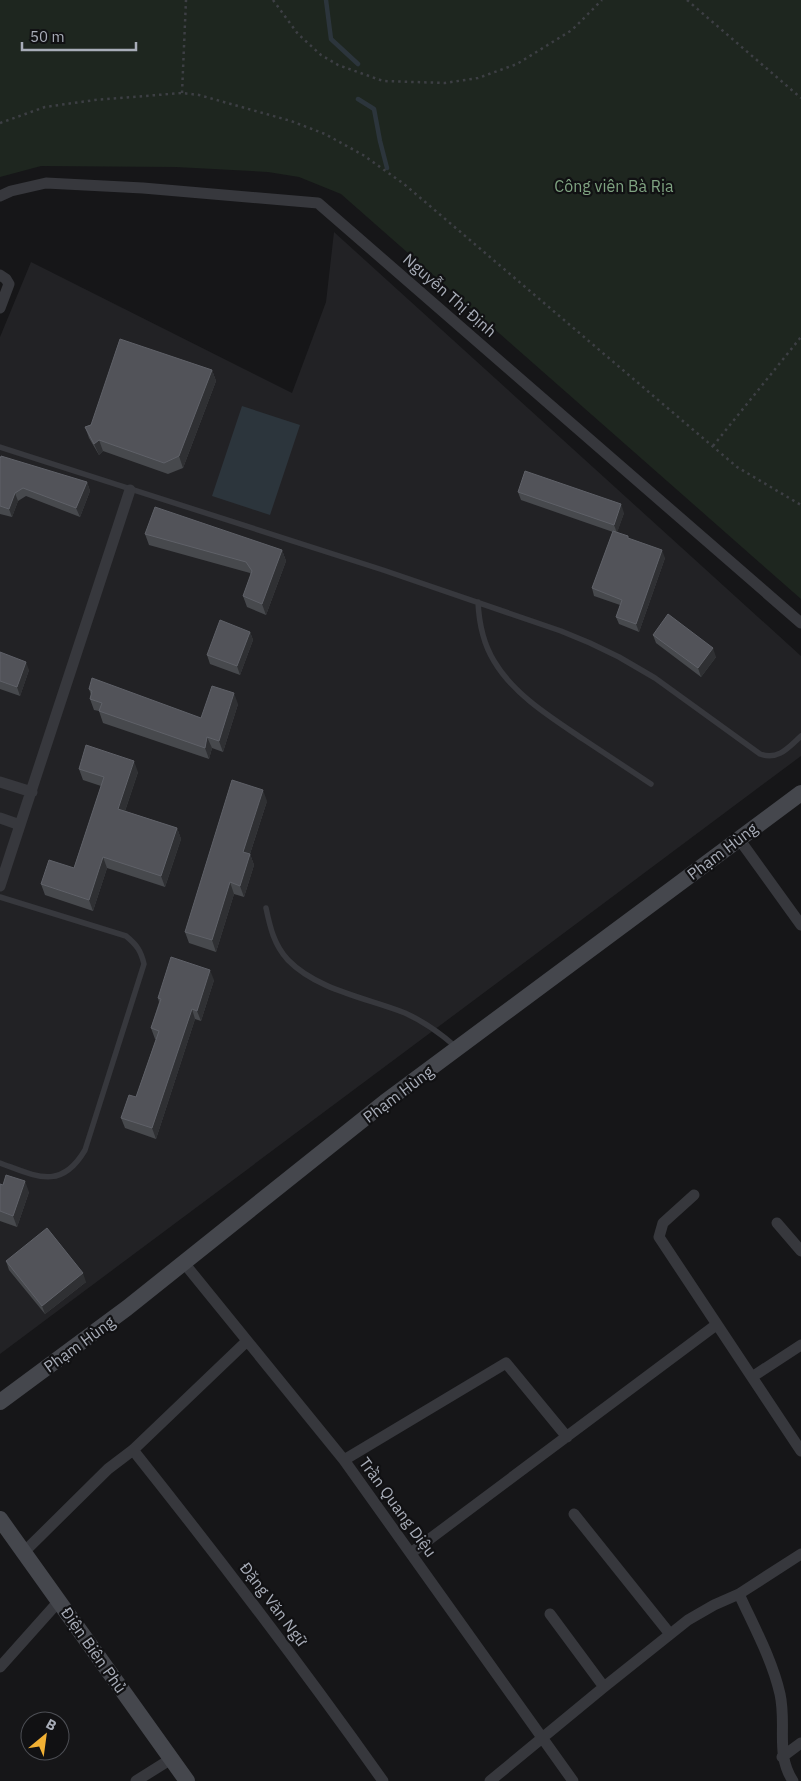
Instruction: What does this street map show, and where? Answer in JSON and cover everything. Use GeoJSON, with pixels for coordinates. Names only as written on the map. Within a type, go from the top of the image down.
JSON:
{"type":"FeatureCollection","features":[{"type":"Feature","properties":{"kind":"street","name":"Nguyễn Thị Định"},"geometry":{"type":"LineString","coordinates":[[0,196],[11,191],[46,183],[143,188],[318,203],[801,623]]}},
{"type":"Feature","properties":{"kind":"street"},"geometry":{"type":"LineString","coordinates":[[0,275],[9,284],[0,308]]}},
{"type":"Feature","properties":{"kind":"street"},"geometry":{"type":"LineString","coordinates":[[0,886],[130,490]]}},
{"type":"Feature","properties":{"kind":"street"},"geometry":{"type":"LineString","coordinates":[[0,782],[32,792]]}},
{"type":"Feature","properties":{"kind":"street","name":"Phạm Hùng"},"geometry":{"type":"LineString","coordinates":[[0,1402],[127,1308],[385,1102],[801,793]]}},
{"type":"Feature","properties":{"kind":"street"},"geometry":{"type":"LineString","coordinates":[[0,818],[20,825]]}},
{"type":"Feature","properties":{"kind":"street"},"geometry":{"type":"LineString","coordinates":[[739,838],[801,925]]}},
{"type":"Feature","properties":{"kind":"street"},"geometry":{"type":"LineString","coordinates":[[694,1196],[663,1223],[659,1237],[801,1451]]}},
{"type":"Feature","properties":{"kind":"street"},"geometry":{"type":"LineString","coordinates":[[777,1223],[801,1251]]}},
{"type":"Feature","properties":{"kind":"street","name":"Trần Quang Diệu"},"geometry":{"type":"LineString","coordinates":[[184,1263],[344,1460],[573,1781]]}},
{"type":"Feature","properties":{"kind":"street"},"geometry":{"type":"LineString","coordinates":[[411,1553],[716,1325]]}},
{"type":"Feature","properties":{"kind":"street"},"geometry":{"type":"LineString","coordinates":[[24,1552],[108,1469],[133,1450],[247,1341]]}},
{"type":"Feature","properties":{"kind":"street"},"geometry":{"type":"LineString","coordinates":[[752,1377],[801,1345]]}},
{"type":"Feature","properties":{"kind":"street"},"geometry":{"type":"LineString","coordinates":[[344,1460],[506,1362],[568,1437]]}},
{"type":"Feature","properties":{"kind":"street","name":"Đặng Văn Ngữ"},"geometry":{"type":"LineString","coordinates":[[133,1450],[213,1550],[384,1781]]}},
{"type":"Feature","properties":{"kind":"street"},"geometry":{"type":"LineString","coordinates":[[574,1514],[670,1634]]}},
{"type":"Feature","properties":{"kind":"street","name":"Điện Biên Phủ"},"geometry":{"type":"LineString","coordinates":[[0,1519],[187,1781]]}},
{"type":"Feature","properties":{"kind":"street"},"geometry":{"type":"LineString","coordinates":[[490,1781],[688,1620],[714,1605],[739,1594],[801,1554]]}},
{"type":"Feature","properties":{"kind":"street"},"geometry":{"type":"LineString","coordinates":[[739,1594],[770,1662],[780,1694],[783,1717],[782,1757],[787,1772],[793,1781]]}},
{"type":"Feature","properties":{"kind":"street"},"geometry":{"type":"LineString","coordinates":[[0,1667],[60,1601]]}},
{"type":"Feature","properties":{"kind":"street"},"geometry":{"type":"LineString","coordinates":[[550,1614],[604,1687]]}},
{"type":"Feature","properties":{"kind":"street"},"geometry":{"type":"LineString","coordinates":[[782,1757],[801,1743]]}},
{"type":"Feature","properties":{"kind":"street"},"geometry":{"type":"LineString","coordinates":[[136,1781],[171,1759]]}},
{"type":"Feature","properties":{"kind":"lane"},"geometry":{"type":"LineString","coordinates":[[0,447],[383,570],[561,631],[619,657],[655,678],[760,754],[767,757],[781,753],[801,736]]}},
{"type":"Feature","properties":{"kind":"lane"},"geometry":{"type":"LineString","coordinates":[[478,602],[480,629],[488,650],[502,672],[515,687],[530,701],[564,726],[651,784]]}},
{"type":"Feature","properties":{"kind":"lane"},"geometry":{"type":"LineString","coordinates":[[0,897],[126,936],[135,943],[142,953],[144,964],[84,1150],[78,1161],[62,1174],[49,1178],[37,1177],[0,1163]]}},
{"type":"Feature","properties":{"kind":"lane"},"geometry":{"type":"LineString","coordinates":[[266,908],[270,929],[277,944],[286,958],[299,970],[310,977],[405,1014],[442,1035],[457,1048]]}},
{"type":"Feature","properties":{"kind":"path"},"geometry":{"type":"LineString","coordinates":[[182,93],[186,0]]}},
{"type":"Feature","properties":{"kind":"path"},"geometry":{"type":"LineString","coordinates":[[273,0],[298,34],[321,55],[338,65],[383,81],[446,82],[478,78],[517,64],[572,30],[602,0]]}},
{"type":"Feature","properties":{"kind":"path"},"geometry":{"type":"LineString","coordinates":[[687,0],[801,98]]}},
{"type":"Feature","properties":{"kind":"path"},"geometry":{"type":"LineString","coordinates":[[0,123],[45,107],[95,100],[182,93],[199,95],[291,121],[325,134],[363,155],[404,184],[737,467],[801,505]]}},
{"type":"Feature","properties":{"kind":"path"},"geometry":{"type":"LineString","coordinates":[[713,446],[801,337]]}},
{"type":"Feature","properties":{"kind":"shaded area"},"geometry":{"type":"Polygon","coordinates":[[[334,232],[801,656],[801,756],[0,1354],[0,337],[31,262],[292,393],[326,302],[334,232]]]}},
{"type":"Feature","properties":{"kind":"shaded area"},"geometry":{"type":"Polygon","coordinates":[[[242,406],[300,425],[270,515],[212,496],[242,406]]]}},
{"type":"Feature","properties":{"kind":"green space","name":"Công viên Bà Rịa"},"geometry":{"type":"Polygon","coordinates":[[[0,0],[801,0],[801,599],[341,194],[299,177],[268,172],[176,167],[41,166],[0,177],[0,0]]]}},
{"type":"Feature","properties":{"kind":"building"},"geometry":{"type":"Polygon","coordinates":[[[120,339],[212,370],[179,456],[164,463],[99,440],[94,444],[85,427],[91,425],[120,339]]]}},
{"type":"Feature","properties":{"kind":"building"},"geometry":{"type":"Polygon","coordinates":[[[1,456],[87,482],[76,508],[23,488],[15,493],[9,509],[0,506],[1,456]]]}},
{"type":"Feature","properties":{"kind":"building"},"geometry":{"type":"Polygon","coordinates":[[[525,471],[621,504],[614,525],[518,492],[525,471]]]}},
{"type":"Feature","properties":{"kind":"building"},"geometry":{"type":"Polygon","coordinates":[[[155,507],[282,550],[262,604],[243,596],[252,571],[246,562],[145,534],[155,507]]]}},
{"type":"Feature","properties":{"kind":"building"},"geometry":{"type":"Polygon","coordinates":[[[613,531],[662,550],[636,624],[616,617],[622,600],[592,588],[613,531]]]}},
{"type":"Feature","properties":{"kind":"building"},"geometry":{"type":"Polygon","coordinates":[[[668,614],[713,648],[698,668],[653,635],[668,614]]]}},
{"type":"Feature","properties":{"kind":"building"},"geometry":{"type":"Polygon","coordinates":[[[220,620],[250,632],[237,666],[207,655],[220,620]]]}},
{"type":"Feature","properties":{"kind":"building"},"geometry":{"type":"Polygon","coordinates":[[[0,652],[26,662],[17,687],[0,681],[0,652]]]}},
{"type":"Feature","properties":{"kind":"building"},"geometry":{"type":"Polygon","coordinates":[[[92,678],[201,718],[212,686],[234,693],[219,741],[207,737],[205,748],[99,711],[102,703],[90,699],[92,691],[89,689],[92,678]]]}},
{"type":"Feature","properties":{"kind":"building"},"geometry":{"type":"Polygon","coordinates":[[[86,745],[134,761],[118,809],[177,828],[161,876],[103,857],[89,900],[41,884],[49,860],[74,868],[104,777],[79,769],[86,745]]]}},
{"type":"Feature","properties":{"kind":"building"},"geometry":{"type":"Polygon","coordinates":[[[232,780],[263,790],[243,852],[250,854],[240,886],[230,882],[212,940],[185,932],[232,780]]]}},
{"type":"Feature","properties":{"kind":"building"},"geometry":{"type":"Polygon","coordinates":[[[171,957],[210,970],[197,1011],[192,1009],[152,1128],[121,1118],[129,1095],[136,1097],[159,1031],[151,1028],[161,999],[158,998],[171,957]]]}},
{"type":"Feature","properties":{"kind":"building"},"geometry":{"type":"Polygon","coordinates":[[[6,1175],[25,1181],[13,1216],[0,1211],[0,1184],[3,1185],[6,1175]]]}},
{"type":"Feature","properties":{"kind":"building"},"geometry":{"type":"Polygon","coordinates":[[[47,1228],[83,1273],[42,1306],[6,1261],[47,1228]]]}},
{"type":"Feature","properties":{"kind":"waterway"},"geometry":{"type":"LineString","coordinates":[[326,0],[331,39],[358,64]]}},
{"type":"Feature","properties":{"kind":"waterway"},"geometry":{"type":"LineString","coordinates":[[358,99],[374,109],[387,168]]}}]}
